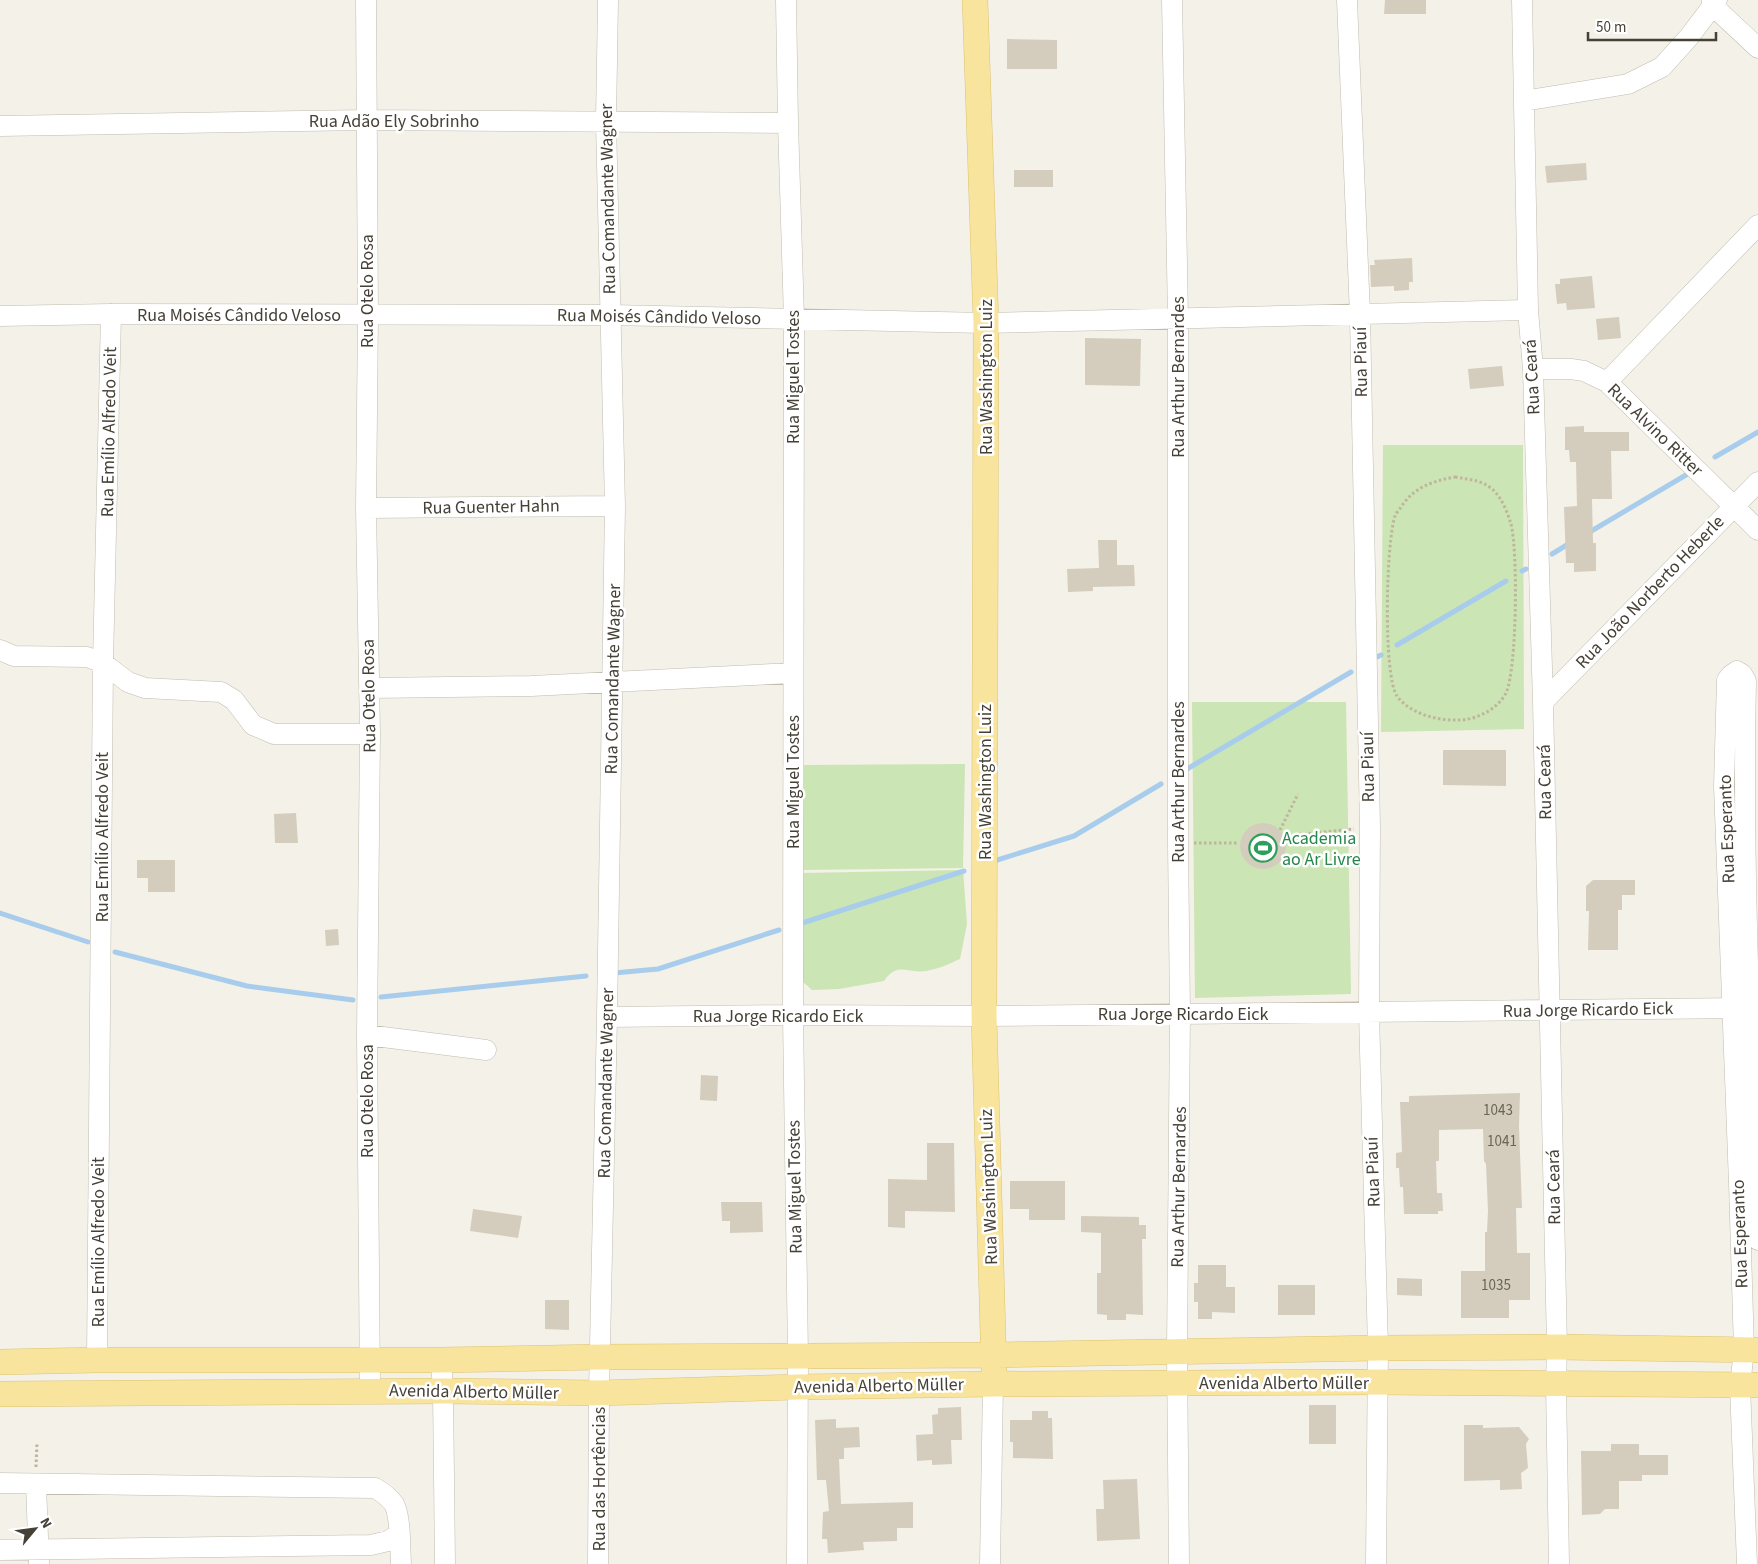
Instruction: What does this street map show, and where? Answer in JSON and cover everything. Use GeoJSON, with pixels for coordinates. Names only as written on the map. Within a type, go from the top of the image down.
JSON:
{"type":"FeatureCollection","features":[{"type":"Feature","properties":{"kind":"main road","name":"Rua Washington Luiz"},"geometry":{"type":"LineString","coordinates":[[976,0],[986,323],[984,1016],[994,1355],[993,1384]]}},
{"type":"Feature","properties":{"kind":"main road","name":"Avenida Alberto Müller"},"geometry":{"type":"LineString","coordinates":[[0,1362],[98,1360],[368,1361],[601,1357],[994,1355],[1378,1348],[1557,1347],[1751,1350]]}},
{"type":"Feature","properties":{"kind":"main road","name":"Avenida Alberto Müller"},"geometry":{"type":"LineString","coordinates":[[0,1394],[370,1391],[599,1393],[797,1387],[1178,1383],[1377,1382],[1749,1385]]}},
{"type":"Feature","properties":{"kind":"street","name":"Rua Otelo Rosa"},"geometry":{"type":"LineString","coordinates":[[366,0],[368,315],[366,508],[370,734],[367,1035],[368,1361],[370,1391]]}},
{"type":"Feature","properties":{"kind":"street","name":"Rua Comandante Wagner"},"geometry":{"type":"LineString","coordinates":[[599,1393],[615,506],[606,121],[608,0]]}},
{"type":"Feature","properties":{"kind":"street","name":"Rua Miguel Tostes"},"geometry":{"type":"LineString","coordinates":[[786,0],[794,318],[793,1015],[798,1356],[797,1564]]}},
{"type":"Feature","properties":{"kind":"street","name":"Rua Arthur Bernardes"},"geometry":{"type":"LineString","coordinates":[[1172,0],[1178,318],[1178,843],[1180,1014],[1177,1352],[1179,1564]]}},
{"type":"Feature","properties":{"kind":"street","name":"Rua Piauí"},"geometry":{"type":"LineString","coordinates":[[1347,0],[1360,315],[1370,827],[1369,1013],[1378,1348],[1376,1564]]}},
{"type":"Feature","properties":{"kind":"street","name":"Rua Ceará"},"geometry":{"type":"LineString","coordinates":[[1522,0],[1528,310],[1533,369],[1543,702],[1557,1347],[1559,1564]]}},
{"type":"Feature","properties":{"kind":"street"},"geometry":{"type":"LineString","coordinates":[[1524,101],[1628,84],[1662,67],[1689,37],[1714,2],[1758,48]]}},
{"type":"Feature","properties":{"kind":"street","name":"Rua Adão Ely Sobrinho"},"geometry":{"type":"LineString","coordinates":[[0,126],[366,120],[788,123]]}},
{"type":"Feature","properties":{"kind":"street"},"geometry":{"type":"LineString","coordinates":[[1606,382],[1758,225]]}},
{"type":"Feature","properties":{"kind":"street","name":"Rua Moisés Cândido Veloso"},"geometry":{"type":"LineString","coordinates":[[0,316],[111,314],[610,315],[986,323],[1528,310]]}},
{"type":"Feature","properties":{"kind":"street","name":"Rua Emílio Alfredo Veit"},"geometry":{"type":"LineString","coordinates":[[98,1360],[103,663],[111,314]]}},
{"type":"Feature","properties":{"kind":"street","name":"Rua Alvino Ritter"},"geometry":{"type":"LineString","coordinates":[[1533,369],[1570,369],[1584,372],[1606,382],[1758,530]]}},
{"type":"Feature","properties":{"kind":"street","name":"Rua João Norberto Heberle"},"geometry":{"type":"LineString","coordinates":[[1543,702],[1758,482]]}},
{"type":"Feature","properties":{"kind":"street","name":"Rua Guenter Hahn"},"geometry":{"type":"LineString","coordinates":[[366,508],[615,506]]}},
{"type":"Feature","properties":{"kind":"street"},"geometry":{"type":"LineString","coordinates":[[0,650],[14,656],[87,657],[103,663],[128,682],[145,688],[221,692],[234,700],[253,726],[274,734],[370,734]]}},
{"type":"Feature","properties":{"kind":"street"},"geometry":{"type":"LineString","coordinates":[[369,688],[530,686],[793,673]]}},
{"type":"Feature","properties":{"kind":"street","name":"Rua Esperanto"},"geometry":{"type":"LineString","coordinates":[[1734,785],[1744,906],[1746,1008],[1747,1183],[1751,1350],[1747,1564]]}},
{"type":"Feature","properties":{"kind":"street","name":"Rua Jorge Ricardo Eick"},"geometry":{"type":"LineString","coordinates":[[607,1017],[1369,1013],[1746,1008]]}},
{"type":"Feature","properties":{"kind":"street"},"geometry":{"type":"LineString","coordinates":[[367,1035],[486,1050]]}},
{"type":"Feature","properties":{"kind":"street","name":"Rua Esperanto"},"geometry":{"type":"LineString","coordinates":[[1747,1183],[1758,1240]]}},
{"type":"Feature","properties":{"kind":"street"},"geometry":{"type":"LineString","coordinates":[[441,1360],[445,1564]]}},
{"type":"Feature","properties":{"kind":"street","name":"Rua Washington Luiz"},"geometry":{"type":"LineString","coordinates":[[990,1564],[993,1384]]}},
{"type":"Feature","properties":{"kind":"street","name":"Rua das Hortências"},"geometry":{"type":"LineString","coordinates":[[598,1564],[599,1393]]}},
{"type":"Feature","properties":{"kind":"street"},"geometry":{"type":"LineString","coordinates":[[0,1483],[375,1488],[384,1493],[394,1504],[399,1534],[400,1564]]}},
{"type":"Feature","properties":{"kind":"street"},"geometry":{"type":"LineString","coordinates":[[36,1484],[39,1557]]}},
{"type":"Feature","properties":{"kind":"street"},"geometry":{"type":"LineString","coordinates":[[0,1550],[39,1557],[319,1545],[363,1545],[388,1541],[399,1534]]}},
{"type":"Feature","properties":{"kind":"path"},"geometry":{"type":"LineString","coordinates":[[1455,477],[1485,483],[1496,494],[1505,508],[1511,524],[1514,586],[1513,665],[1508,688],[1497,705],[1476,716],[1461,720],[1442,720],[1429,717],[1417,711],[1397,696],[1389,665],[1387,594],[1390,534],[1395,516],[1408,496],[1426,484],[1455,477]]}},
{"type":"Feature","properties":{"kind":"path"},"geometry":{"type":"LineString","coordinates":[[1280,830],[1298,794]]}},
{"type":"Feature","properties":{"kind":"path"},"geometry":{"type":"LineString","coordinates":[[1284,836],[1370,827]]}},
{"type":"Feature","properties":{"kind":"path"},"geometry":{"type":"LineString","coordinates":[[1178,843],[1239,843]]}},
{"type":"Feature","properties":{"kind":"path"},"geometry":{"type":"LineString","coordinates":[[36,1484],[37,1443]]}},
{"type":"Feature","properties":{"kind":"green space"},"geometry":{"type":"Polygon","coordinates":[[[1383,445],[1523,445],[1524,729],[1381,732],[1383,445]]]}},
{"type":"Feature","properties":{"kind":"green space"},"geometry":{"type":"Polygon","coordinates":[[[1192,702],[1346,702],[1351,994],[1195,998],[1192,702]]]}},
{"type":"Feature","properties":{"kind":"green space"},"geometry":{"type":"Polygon","coordinates":[[[965,764],[963,868],[801,870],[804,765],[965,764]]]}},
{"type":"Feature","properties":{"kind":"green space"},"geometry":{"type":"Polygon","coordinates":[[[963,870],[967,924],[960,959],[926,971],[898,970],[894,971],[884,981],[839,989],[812,990],[801,980],[802,873],[963,870]]]}},
{"type":"Feature","properties":{"kind":"building"},"geometry":{"type":"Polygon","coordinates":[[[1385,0],[1426,0],[1426,14],[1384,14],[1385,0]]]}},
{"type":"Feature","properties":{"kind":"building"},"geometry":{"type":"Polygon","coordinates":[[[1007,39],[1057,40],[1057,69],[1007,69],[1007,39]]]}},
{"type":"Feature","properties":{"kind":"building"},"geometry":{"type":"Polygon","coordinates":[[[1586,163],[1587,180],[1547,183],[1545,166],[1586,163]]]}},
{"type":"Feature","properties":{"kind":"building"},"geometry":{"type":"Polygon","coordinates":[[[1014,170],[1053,170],[1053,187],[1014,187],[1014,170]]]}},
{"type":"Feature","properties":{"kind":"building"},"geometry":{"type":"Polygon","coordinates":[[[1412,258],[1413,282],[1409,282],[1409,290],[1394,291],[1394,286],[1371,287],[1370,265],[1375,265],[1374,260],[1412,258]]]}},
{"type":"Feature","properties":{"kind":"building"},"geometry":{"type":"Polygon","coordinates":[[[1592,276],[1595,308],[1567,310],[1566,303],[1557,304],[1555,284],[1560,284],[1560,279],[1592,276]]]}},
{"type":"Feature","properties":{"kind":"building"},"geometry":{"type":"Polygon","coordinates":[[[1619,317],[1621,338],[1598,340],[1596,319],[1619,317]]]}},
{"type":"Feature","properties":{"kind":"building"},"geometry":{"type":"Polygon","coordinates":[[[1085,338],[1141,339],[1140,386],[1085,385],[1085,338]]]}},
{"type":"Feature","properties":{"kind":"building"},"geometry":{"type":"Polygon","coordinates":[[[1502,366],[1504,386],[1470,389],[1468,369],[1502,366]]]}},
{"type":"Feature","properties":{"kind":"building"},"geometry":{"type":"Polygon","coordinates":[[[1584,426],[1584,432],[1629,432],[1629,451],[1611,451],[1612,499],[1592,499],[1593,543],[1596,543],[1596,571],[1574,572],[1574,563],[1566,563],[1564,507],[1577,506],[1576,462],[1570,462],[1569,450],[1565,450],[1565,427],[1584,426]]]}},
{"type":"Feature","properties":{"kind":"building"},"geometry":{"type":"Polygon","coordinates":[[[1098,540],[1117,540],[1117,565],[1134,565],[1135,586],[1093,587],[1093,591],[1068,592],[1067,569],[1099,568],[1098,540]]]}},
{"type":"Feature","properties":{"kind":"building"},"geometry":{"type":"Polygon","coordinates":[[[1443,750],[1506,750],[1506,786],[1443,785],[1443,750]]]}},
{"type":"Feature","properties":{"kind":"building"},"geometry":{"type":"Polygon","coordinates":[[[296,813],[298,843],[275,843],[274,814],[296,813]]]}},
{"type":"Feature","properties":{"kind":"building","name":"Academia ao Ar Livre"},"geometry":{"type":"Polygon","coordinates":[[[1268,823],[1280,829],[1285,837],[1285,855],[1280,863],[1272,868],[1258,869],[1246,863],[1241,855],[1240,841],[1246,829],[1254,824],[1268,823]]]}},
{"type":"Feature","properties":{"kind":"building"},"geometry":{"type":"Polygon","coordinates":[[[137,860],[175,860],[175,892],[148,892],[148,878],[137,878],[137,860]]]}},
{"type":"Feature","properties":{"kind":"building"},"geometry":{"type":"Polygon","coordinates":[[[1593,880],[1635,880],[1635,895],[1622,895],[1622,910],[1618,910],[1618,950],[1588,950],[1589,911],[1586,911],[1586,886],[1593,880]]]}},
{"type":"Feature","properties":{"kind":"building"},"geometry":{"type":"Polygon","coordinates":[[[338,929],[339,945],[326,946],[325,930],[338,929]]]}},
{"type":"Feature","properties":{"kind":"building"},"geometry":{"type":"Polygon","coordinates":[[[701,1075],[718,1076],[717,1101],[700,1100],[701,1075]]]}},
{"type":"Feature","properties":{"kind":"building"},"geometry":{"type":"Polygon","coordinates":[[[1520,1093],[1519,1126],[1522,1208],[1516,1208],[1517,1253],[1530,1253],[1530,1300],[1509,1300],[1509,1318],[1461,1318],[1461,1271],[1485,1271],[1485,1232],[1487,1232],[1488,1211],[1483,1129],[1439,1130],[1439,1161],[1436,1161],[1437,1193],[1442,1193],[1443,1211],[1438,1211],[1438,1214],[1404,1214],[1403,1187],[1400,1187],[1399,1168],[1396,1168],[1396,1153],[1402,1152],[1400,1102],[1409,1102],[1409,1096],[1520,1093]]]}},
{"type":"Feature","properties":{"kind":"building"},"geometry":{"type":"Polygon","coordinates":[[[927,1143],[954,1143],[955,1212],[905,1211],[905,1228],[888,1227],[888,1179],[927,1180],[927,1143]]]}},
{"type":"Feature","properties":{"kind":"building"},"geometry":{"type":"Polygon","coordinates":[[[1010,1181],[1065,1181],[1065,1220],[1029,1220],[1029,1209],[1010,1209],[1010,1181]]]}},
{"type":"Feature","properties":{"kind":"building"},"geometry":{"type":"Polygon","coordinates":[[[721,1202],[762,1202],[763,1232],[730,1233],[730,1221],[722,1221],[721,1202]]]}},
{"type":"Feature","properties":{"kind":"building"},"geometry":{"type":"Polygon","coordinates":[[[473,1209],[522,1216],[518,1238],[470,1231],[473,1209]]]}},
{"type":"Feature","properties":{"kind":"building"},"geometry":{"type":"Polygon","coordinates":[[[1081,1216],[1139,1217],[1139,1225],[1146,1225],[1146,1239],[1142,1239],[1143,1315],[1126,1314],[1126,1320],[1107,1320],[1107,1315],[1097,1314],[1097,1273],[1101,1273],[1101,1233],[1081,1232],[1081,1216]]]}},
{"type":"Feature","properties":{"kind":"building"},"geometry":{"type":"Polygon","coordinates":[[[1198,1265],[1226,1265],[1226,1287],[1235,1287],[1235,1313],[1212,1312],[1212,1319],[1198,1319],[1198,1302],[1194,1302],[1194,1283],[1198,1283],[1198,1265]]]}},
{"type":"Feature","properties":{"kind":"building"},"geometry":{"type":"Polygon","coordinates":[[[1397,1278],[1422,1279],[1422,1296],[1397,1295],[1397,1278]]]}},
{"type":"Feature","properties":{"kind":"building"},"geometry":{"type":"Polygon","coordinates":[[[1278,1285],[1315,1285],[1315,1315],[1278,1315],[1278,1285]]]}},
{"type":"Feature","properties":{"kind":"building"},"geometry":{"type":"Polygon","coordinates":[[[545,1300],[569,1300],[569,1330],[545,1329],[545,1300]]]}},
{"type":"Feature","properties":{"kind":"building"},"geometry":{"type":"Polygon","coordinates":[[[1309,1405],[1336,1405],[1336,1444],[1309,1444],[1309,1405]]]}},
{"type":"Feature","properties":{"kind":"building"},"geometry":{"type":"Polygon","coordinates":[[[961,1407],[962,1440],[951,1440],[952,1464],[932,1465],[932,1460],[917,1461],[916,1435],[933,1434],[932,1415],[938,1414],[938,1408],[961,1407]]]}},
{"type":"Feature","properties":{"kind":"building"},"geometry":{"type":"Polygon","coordinates":[[[1032,1411],[1048,1411],[1048,1418],[1052,1418],[1053,1459],[1013,1458],[1013,1442],[1010,1442],[1010,1420],[1032,1420],[1032,1411]]]}},
{"type":"Feature","properties":{"kind":"building"},"geometry":{"type":"Polygon","coordinates":[[[836,1419],[836,1428],[859,1427],[860,1447],[844,1448],[844,1459],[839,1459],[841,1504],[913,1502],[913,1528],[897,1528],[897,1541],[863,1542],[864,1550],[828,1553],[827,1539],[822,1539],[823,1512],[829,1511],[826,1480],[817,1480],[815,1420],[836,1419]]]}},
{"type":"Feature","properties":{"kind":"building"},"geometry":{"type":"Polygon","coordinates":[[[1464,1425],[1483,1425],[1483,1428],[1519,1427],[1529,1439],[1526,1444],[1528,1468],[1521,1473],[1522,1489],[1500,1490],[1500,1480],[1464,1481],[1464,1425]]]}},
{"type":"Feature","properties":{"kind":"building"},"geometry":{"type":"Polygon","coordinates":[[[1611,1444],[1639,1444],[1639,1455],[1668,1455],[1668,1475],[1642,1475],[1642,1481],[1619,1481],[1619,1509],[1605,1509],[1600,1514],[1582,1515],[1581,1451],[1611,1451],[1611,1444]]]}},
{"type":"Feature","properties":{"kind":"building"},"geometry":{"type":"Polygon","coordinates":[[[1137,1479],[1140,1539],[1097,1541],[1096,1509],[1104,1509],[1103,1480],[1137,1479]]]}},
{"type":"Feature","properties":{"kind":"waterway"},"geometry":{"type":"LineString","coordinates":[[1715,457],[1758,432]]}},
{"type":"Feature","properties":{"kind":"waterway"},"geometry":{"type":"LineString","coordinates":[[1588,533],[1691,472]]}},
{"type":"Feature","properties":{"kind":"waterway"},"geometry":{"type":"LineString","coordinates":[[1552,554],[1570,543]]}},
{"type":"Feature","properties":{"kind":"waterway"},"geometry":{"type":"LineString","coordinates":[[1522,571],[1526,569]]}},
{"type":"Feature","properties":{"kind":"waterway"},"geometry":{"type":"LineString","coordinates":[[1397,645],[1506,581]]}},
{"type":"Feature","properties":{"kind":"waterway"},"geometry":{"type":"LineString","coordinates":[[1377,657],[1381,655]]}},
{"type":"Feature","properties":{"kind":"waterway"},"geometry":{"type":"LineString","coordinates":[[1187,769],[1351,672]]}},
{"type":"Feature","properties":{"kind":"waterway"},"geometry":{"type":"LineString","coordinates":[[994,861],[1074,836],[1161,784]]}},
{"type":"Feature","properties":{"kind":"waterway"},"geometry":{"type":"LineString","coordinates":[[799,924],[964,871]]}},
{"type":"Feature","properties":{"kind":"waterway"},"geometry":{"type":"LineString","coordinates":[[0,913],[88,942]]}},
{"type":"Feature","properties":{"kind":"waterway"},"geometry":{"type":"LineString","coordinates":[[614,973],[658,969],[779,930]]}},
{"type":"Feature","properties":{"kind":"waterway"},"geometry":{"type":"LineString","coordinates":[[115,952],[247,986],[353,1000]]}},
{"type":"Feature","properties":{"kind":"waterway"},"geometry":{"type":"LineString","coordinates":[[381,997],[586,976]]}},
{"type":"Feature","properties":{"kind":"place","name":"Academia ao Ar Livre"},"geometry":{"type":"Point","coordinates":[1263,848]}}]}
